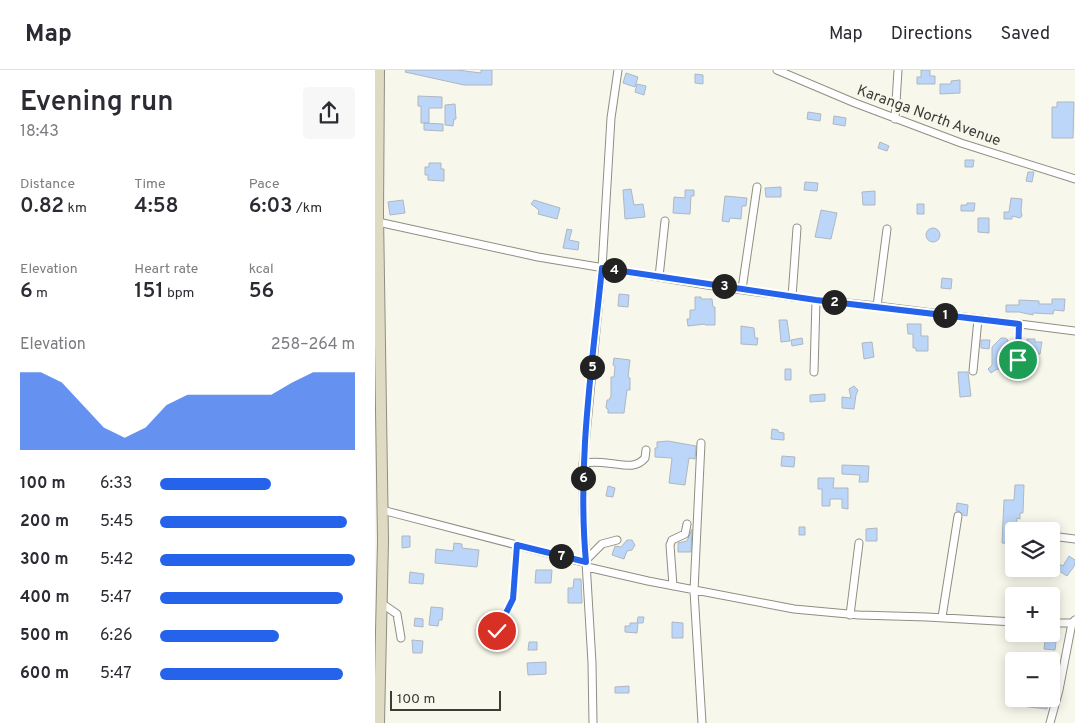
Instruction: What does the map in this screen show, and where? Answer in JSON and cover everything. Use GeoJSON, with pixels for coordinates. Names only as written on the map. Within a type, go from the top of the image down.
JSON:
{"type":"FeatureCollection","features":[{"type":"Feature","properties":{"kind":"street"},"geometry":{"type":"LineString","coordinates":[[379,70],[377,216],[381,603],[378,649],[379,723]]}},
{"type":"Feature","properties":{"kind":"street"},"geometry":{"type":"LineString","coordinates":[[593,723],[592,662],[583,511],[583,463],[602,268],[611,118],[618,70]]}},
{"type":"Feature","properties":{"kind":"street","name":"Karanga North Avenue"},"geometry":{"type":"LineString","coordinates":[[778,70],[895,118],[1006,158],[1075,179]]}},
{"type":"Feature","properties":{"kind":"street"},"geometry":{"type":"LineString","coordinates":[[895,118],[898,70]]}},
{"type":"Feature","properties":{"kind":"street"},"geometry":{"type":"LineString","coordinates":[[742,289],[757,187]]}},
{"type":"Feature","properties":{"kind":"street"},"geometry":{"type":"LineString","coordinates":[[377,216],[537,257],[602,268],[792,297],[1075,331]]}},
{"type":"Feature","properties":{"kind":"street"},"geometry":{"type":"LineString","coordinates":[[659,277],[665,220]]}},
{"type":"Feature","properties":{"kind":"street"},"geometry":{"type":"LineString","coordinates":[[792,297],[797,228]]}},
{"type":"Feature","properties":{"kind":"street"},"geometry":{"type":"LineString","coordinates":[[877,306],[887,229]]}},
{"type":"Feature","properties":{"kind":"street"},"geometry":{"type":"LineString","coordinates":[[814,372],[816,300]]}},
{"type":"Feature","properties":{"kind":"street"},"geometry":{"type":"LineString","coordinates":[[973,371],[978,319]]}},
{"type":"Feature","properties":{"kind":"street"},"geometry":{"type":"LineString","coordinates":[[1018,360],[1019,324]]}},
{"type":"Feature","properties":{"kind":"street"},"geometry":{"type":"LineString","coordinates":[[701,443],[694,591],[702,723]]}},
{"type":"Feature","properties":{"kind":"street"},"geometry":{"type":"LineString","coordinates":[[583,463],[601,462],[628,466],[637,465],[645,458],[646,450]]}},
{"type":"Feature","properties":{"kind":"street"},"geometry":{"type":"LineString","coordinates":[[380,508],[694,591],[794,609],[850,615],[1005,622]]}},
{"type":"Feature","properties":{"kind":"street"},"geometry":{"type":"LineString","coordinates":[[942,618],[958,516]]}},
{"type":"Feature","properties":{"kind":"street"},"geometry":{"type":"LineString","coordinates":[[673,586],[670,545],[672,540],[685,534],[687,524]]}},
{"type":"Feature","properties":{"kind":"street"},"geometry":{"type":"LineString","coordinates":[[1060,537],[1075,539]]}},
{"type":"Feature","properties":{"kind":"street"},"geometry":{"type":"LineString","coordinates":[[586,563],[602,544],[617,540]]}},
{"type":"Feature","properties":{"kind":"street"},"geometry":{"type":"LineString","coordinates":[[850,615],[859,543]]}},
{"type":"Feature","properties":{"kind":"street"},"geometry":{"type":"LineString","coordinates":[[497,631],[513,599],[517,545]]}},
{"type":"Feature","properties":{"kind":"street"},"geometry":{"type":"LineString","coordinates":[[381,603],[397,614],[401,638]]}},
{"type":"Feature","properties":{"kind":"street"},"geometry":{"type":"LineString","coordinates":[[1050,723],[1074,621],[1060,622]]}},
{"type":"Feature","properties":{"kind":"building"},"geometry":{"type":"Polygon","coordinates":[[[406,70],[457,70],[481,73],[481,70],[492,70],[492,85],[464,85],[405,72],[406,70]]]}},
{"type":"Feature","properties":{"kind":"building"},"geometry":{"type":"Polygon","coordinates":[[[921,70],[930,70],[930,76],[935,76],[935,84],[917,84],[917,77],[921,77],[921,70]]]}},
{"type":"Feature","properties":{"kind":"building"},"geometry":{"type":"Polygon","coordinates":[[[626,73],[638,77],[635,87],[623,83],[626,73]]]}},
{"type":"Feature","properties":{"kind":"building"},"geometry":{"type":"Polygon","coordinates":[[[695,74],[703,75],[703,84],[695,83],[695,74]]]}},
{"type":"Feature","properties":{"kind":"building"},"geometry":{"type":"Polygon","coordinates":[[[960,80],[960,93],[940,94],[940,84],[951,84],[951,81],[960,80]]]}},
{"type":"Feature","properties":{"kind":"building"},"geometry":{"type":"Polygon","coordinates":[[[637,84],[646,86],[644,95],[635,92],[637,84]]]}},
{"type":"Feature","properties":{"kind":"building"},"geometry":{"type":"Polygon","coordinates":[[[418,96],[442,97],[442,108],[429,108],[429,123],[421,123],[421,106],[418,106],[418,96]]]}},
{"type":"Feature","properties":{"kind":"building"},"geometry":{"type":"Polygon","coordinates":[[[1057,102],[1074,102],[1073,138],[1052,138],[1052,107],[1057,107],[1057,102]]]}},
{"type":"Feature","properties":{"kind":"building"},"geometry":{"type":"Polygon","coordinates":[[[455,104],[456,119],[454,119],[453,126],[445,125],[445,105],[455,104]]]}},
{"type":"Feature","properties":{"kind":"building"},"geometry":{"type":"Polygon","coordinates":[[[808,112],[821,114],[820,121],[807,119],[808,112]]]}},
{"type":"Feature","properties":{"kind":"building"},"geometry":{"type":"Polygon","coordinates":[[[834,116],[846,118],[845,126],[833,124],[834,116]]]}},
{"type":"Feature","properties":{"kind":"building"},"geometry":{"type":"Polygon","coordinates":[[[424,123],[443,124],[443,131],[424,130],[424,123]]]}},
{"type":"Feature","properties":{"kind":"building"},"geometry":{"type":"Polygon","coordinates":[[[880,142],[889,146],[887,151],[878,148],[880,142]]]}},
{"type":"Feature","properties":{"kind":"building"},"geometry":{"type":"Polygon","coordinates":[[[965,160],[974,160],[973,167],[965,167],[965,160]]]}},
{"type":"Feature","properties":{"kind":"building"},"geometry":{"type":"Polygon","coordinates":[[[429,163],[441,163],[441,169],[444,169],[444,181],[428,180],[428,175],[425,175],[425,167],[429,167],[429,163]]]}},
{"type":"Feature","properties":{"kind":"building"},"geometry":{"type":"Polygon","coordinates":[[[1028,172],[1034,172],[1032,182],[1026,181],[1028,172]]]}},
{"type":"Feature","properties":{"kind":"building"},"geometry":{"type":"Polygon","coordinates":[[[805,182],[818,183],[817,191],[804,190],[805,182]]]}},
{"type":"Feature","properties":{"kind":"building"},"geometry":{"type":"Polygon","coordinates":[[[781,187],[781,197],[766,197],[765,188],[781,187]]]}},
{"type":"Feature","properties":{"kind":"building"},"geometry":{"type":"Polygon","coordinates":[[[631,189],[634,205],[643,204],[645,217],[625,219],[623,190],[631,189]]]}},
{"type":"Feature","properties":{"kind":"building"},"geometry":{"type":"Polygon","coordinates":[[[685,190],[694,190],[694,196],[691,196],[690,214],[673,213],[674,197],[685,198],[685,190]]]}},
{"type":"Feature","properties":{"kind":"building"},"geometry":{"type":"Polygon","coordinates":[[[875,191],[875,205],[863,205],[862,192],[875,191]]]}},
{"type":"Feature","properties":{"kind":"building"},"geometry":{"type":"Polygon","coordinates":[[[725,196],[747,198],[746,206],[742,206],[741,219],[730,218],[729,222],[722,221],[725,196]]]}},
{"type":"Feature","properties":{"kind":"building"},"geometry":{"type":"Polygon","coordinates":[[[1011,198],[1022,199],[1022,216],[1020,218],[1012,216],[1012,219],[1004,219],[1004,212],[1009,212],[1011,198]]]}},
{"type":"Feature","properties":{"kind":"building"},"geometry":{"type":"Polygon","coordinates":[[[403,200],[405,213],[390,215],[388,202],[403,200]]]}},
{"type":"Feature","properties":{"kind":"building"},"geometry":{"type":"Polygon","coordinates":[[[534,200],[560,208],[557,219],[538,214],[539,210],[531,204],[534,200]]]}},
{"type":"Feature","properties":{"kind":"building"},"geometry":{"type":"Polygon","coordinates":[[[967,203],[975,203],[974,211],[961,211],[961,205],[967,205],[967,203]]]}},
{"type":"Feature","properties":{"kind":"building"},"geometry":{"type":"Polygon","coordinates":[[[917,204],[924,204],[924,214],[917,214],[917,204]]]}},
{"type":"Feature","properties":{"kind":"building"},"geometry":{"type":"Polygon","coordinates":[[[821,210],[837,213],[831,239],[815,237],[821,210]]]}},
{"type":"Feature","properties":{"kind":"building"},"geometry":{"type":"Polygon","coordinates":[[[978,218],[989,218],[989,233],[978,232],[978,218]]]}},
{"type":"Feature","properties":{"kind":"building"},"geometry":{"type":"Polygon","coordinates":[[[933,228],[938,230],[940,235],[938,240],[933,242],[928,240],[926,235],[928,230],[933,228]]]}},
{"type":"Feature","properties":{"kind":"building"},"geometry":{"type":"Polygon","coordinates":[[[567,229],[572,230],[569,240],[579,242],[578,250],[563,248],[567,229]]]}},
{"type":"Feature","properties":{"kind":"building"},"geometry":{"type":"Polygon","coordinates":[[[942,278],[952,279],[951,289],[941,288],[942,278]]]}},
{"type":"Feature","properties":{"kind":"building"},"geometry":{"type":"Polygon","coordinates":[[[619,294],[629,295],[628,307],[618,306],[619,294]]]}},
{"type":"Feature","properties":{"kind":"building"},"geometry":{"type":"Polygon","coordinates":[[[695,297],[712,299],[713,307],[715,307],[715,325],[688,326],[687,319],[690,319],[690,310],[695,310],[695,297]]]}},
{"type":"Feature","properties":{"kind":"building"},"geometry":{"type":"Polygon","coordinates":[[[1052,299],[1065,299],[1064,311],[1054,310],[1053,314],[1033,313],[1033,315],[1006,312],[1006,305],[1019,305],[1019,300],[1039,301],[1039,304],[1052,304],[1052,299]]]}},
{"type":"Feature","properties":{"kind":"building"},"geometry":{"type":"Polygon","coordinates":[[[779,320],[787,320],[790,341],[781,342],[779,320]]]}},
{"type":"Feature","properties":{"kind":"building"},"geometry":{"type":"Polygon","coordinates":[[[907,324],[921,324],[921,336],[928,336],[928,351],[916,351],[916,348],[913,348],[913,334],[908,334],[907,324]]]}},
{"type":"Feature","properties":{"kind":"building"},"geometry":{"type":"Polygon","coordinates":[[[741,326],[754,328],[755,338],[758,338],[757,345],[741,344],[741,326]]]}},
{"type":"Feature","properties":{"kind":"building"},"geometry":{"type":"Polygon","coordinates":[[[802,338],[803,344],[792,346],[791,340],[802,338]]]}},
{"type":"Feature","properties":{"kind":"building"},"geometry":{"type":"Polygon","coordinates":[[[1001,338],[1008,340],[1006,349],[1009,349],[1008,370],[997,369],[991,373],[988,369],[992,365],[992,347],[1001,338]]]}},
{"type":"Feature","properties":{"kind":"building"},"geometry":{"type":"Polygon","coordinates":[[[1027,339],[1035,339],[1035,342],[1042,342],[1040,354],[1026,351],[1027,339]]]}},
{"type":"Feature","properties":{"kind":"building"},"geometry":{"type":"Polygon","coordinates":[[[981,340],[990,340],[989,349],[981,348],[981,340]]]}},
{"type":"Feature","properties":{"kind":"building"},"geometry":{"type":"Polygon","coordinates":[[[872,342],[874,357],[864,359],[862,343],[872,342]]]}},
{"type":"Feature","properties":{"kind":"building"},"geometry":{"type":"Polygon","coordinates":[[[614,358],[630,360],[628,377],[630,378],[630,390],[627,390],[624,413],[608,413],[606,408],[607,400],[611,396],[611,377],[614,377],[615,366],[613,365],[614,358]]]}},
{"type":"Feature","properties":{"kind":"building"},"geometry":{"type":"Polygon","coordinates":[[[1009,367],[1018,369],[1022,371],[1016,376],[1009,367]]]}},
{"type":"Feature","properties":{"kind":"building"},"geometry":{"type":"Polygon","coordinates":[[[785,369],[791,369],[791,380],[785,380],[785,369]]]}},
{"type":"Feature","properties":{"kind":"building"},"geometry":{"type":"Polygon","coordinates":[[[958,372],[968,372],[971,396],[960,397],[958,372]]]}},
{"type":"Feature","properties":{"kind":"building"},"geometry":{"type":"Polygon","coordinates":[[[854,386],[858,390],[854,409],[842,408],[842,397],[851,398],[849,389],[854,386]]]}},
{"type":"Feature","properties":{"kind":"building"},"geometry":{"type":"Polygon","coordinates":[[[825,394],[825,401],[810,402],[810,395],[825,394]]]}},
{"type":"Feature","properties":{"kind":"building"},"geometry":{"type":"Polygon","coordinates":[[[772,429],[784,433],[784,440],[771,439],[772,429]]]}},
{"type":"Feature","properties":{"kind":"building"},"geometry":{"type":"Polygon","coordinates":[[[668,441],[696,446],[695,459],[689,458],[685,485],[669,483],[672,458],[655,457],[657,442],[668,441]]]}},
{"type":"Feature","properties":{"kind":"building"},"geometry":{"type":"Polygon","coordinates":[[[782,456],[795,457],[794,467],[781,466],[782,456]]]}},
{"type":"Feature","properties":{"kind":"building"},"geometry":{"type":"Polygon","coordinates":[[[842,465],[869,466],[868,482],[859,482],[860,475],[842,474],[842,465]]]}},
{"type":"Feature","properties":{"kind":"building"},"geometry":{"type":"Polygon","coordinates":[[[818,478],[834,478],[833,488],[848,488],[848,509],[842,508],[842,499],[830,499],[830,506],[822,506],[822,489],[818,489],[818,478]]]}},
{"type":"Feature","properties":{"kind":"building"},"geometry":{"type":"Polygon","coordinates":[[[1015,485],[1024,485],[1023,513],[1020,513],[1020,519],[1017,518],[1017,522],[1005,522],[1005,543],[1002,543],[1004,500],[1014,500],[1015,485]]]}},
{"type":"Feature","properties":{"kind":"building"},"geometry":{"type":"Polygon","coordinates":[[[608,486],[615,488],[613,497],[606,496],[608,486]]]}},
{"type":"Feature","properties":{"kind":"building"},"geometry":{"type":"Polygon","coordinates":[[[957,503],[968,505],[967,516],[956,511],[957,503]]]}},
{"type":"Feature","properties":{"kind":"building"},"geometry":{"type":"Polygon","coordinates":[[[799,527],[805,527],[805,535],[799,535],[799,527]]]}},
{"type":"Feature","properties":{"kind":"building"},"geometry":{"type":"Polygon","coordinates":[[[877,528],[877,541],[866,541],[866,529],[877,528]]]}},
{"type":"Feature","properties":{"kind":"building"},"geometry":{"type":"Polygon","coordinates":[[[692,529],[691,552],[678,552],[678,543],[687,541],[692,529]]]}},
{"type":"Feature","properties":{"kind":"building"},"geometry":{"type":"Polygon","coordinates":[[[402,536],[410,536],[410,547],[402,548],[402,536]]]}},
{"type":"Feature","properties":{"kind":"building"},"geometry":{"type":"Polygon","coordinates":[[[627,540],[632,540],[635,545],[632,550],[627,551],[624,559],[612,555],[615,546],[621,547],[627,540]]]}},
{"type":"Feature","properties":{"kind":"building"},"geometry":{"type":"Polygon","coordinates":[[[454,543],[462,544],[462,548],[479,550],[477,567],[435,563],[436,549],[453,551],[454,543]]]}},
{"type":"Feature","properties":{"kind":"building"},"geometry":{"type":"Polygon","coordinates":[[[1069,556],[1075,560],[1075,565],[1067,576],[1060,572],[1060,564],[1063,566],[1069,556]]]}},
{"type":"Feature","properties":{"kind":"building"},"geometry":{"type":"Polygon","coordinates":[[[536,570],[552,570],[551,583],[535,583],[536,570]]]}},
{"type":"Feature","properties":{"kind":"building"},"geometry":{"type":"Polygon","coordinates":[[[410,572],[424,574],[423,584],[409,583],[410,572]]]}},
{"type":"Feature","properties":{"kind":"building"},"geometry":{"type":"Polygon","coordinates":[[[574,579],[581,579],[582,603],[568,603],[568,588],[573,588],[574,579]]]}},
{"type":"Feature","properties":{"kind":"building"},"geometry":{"type":"Polygon","coordinates":[[[431,607],[443,608],[442,620],[439,620],[438,626],[429,625],[431,607]]]}},
{"type":"Feature","properties":{"kind":"building"},"geometry":{"type":"Polygon","coordinates":[[[638,617],[644,617],[643,623],[638,623],[637,633],[625,632],[625,626],[630,626],[630,623],[637,623],[638,617]]]}},
{"type":"Feature","properties":{"kind":"building"},"geometry":{"type":"Polygon","coordinates":[[[415,618],[423,619],[423,627],[414,626],[415,618]]]}},
{"type":"Feature","properties":{"kind":"building"},"geometry":{"type":"Polygon","coordinates":[[[672,622],[683,623],[683,638],[672,638],[672,622]]]}},
{"type":"Feature","properties":{"kind":"building"},"geometry":{"type":"Polygon","coordinates":[[[412,640],[423,641],[422,653],[413,653],[412,640]]]}},
{"type":"Feature","properties":{"kind":"building"},"geometry":{"type":"Polygon","coordinates":[[[529,642],[537,642],[537,650],[528,650],[529,642]]]}},
{"type":"Feature","properties":{"kind":"building"},"geometry":{"type":"Polygon","coordinates":[[[1045,642],[1056,642],[1055,650],[1044,649],[1045,642]]]}},
{"type":"Feature","properties":{"kind":"building"},"geometry":{"type":"Polygon","coordinates":[[[546,662],[546,674],[528,675],[527,663],[546,662]]]}},
{"type":"Feature","properties":{"kind":"building"},"geometry":{"type":"Polygon","coordinates":[[[629,686],[629,693],[615,693],[615,687],[629,686]]]}},
{"type":"Feature","properties":{"kind":"building"},"geometry":{"type":"Polygon","coordinates":[[[1030,707],[1047,707],[1047,709],[1030,707]]]}},
{"type":"Feature","properties":{"kind":"route"},"geometry":{"type":"LineString","coordinates":[[497,631],[513,599],[517,545],[586,562],[583,466],[602,268],[792,297],[1019,324],[1018,360]]}}]}
